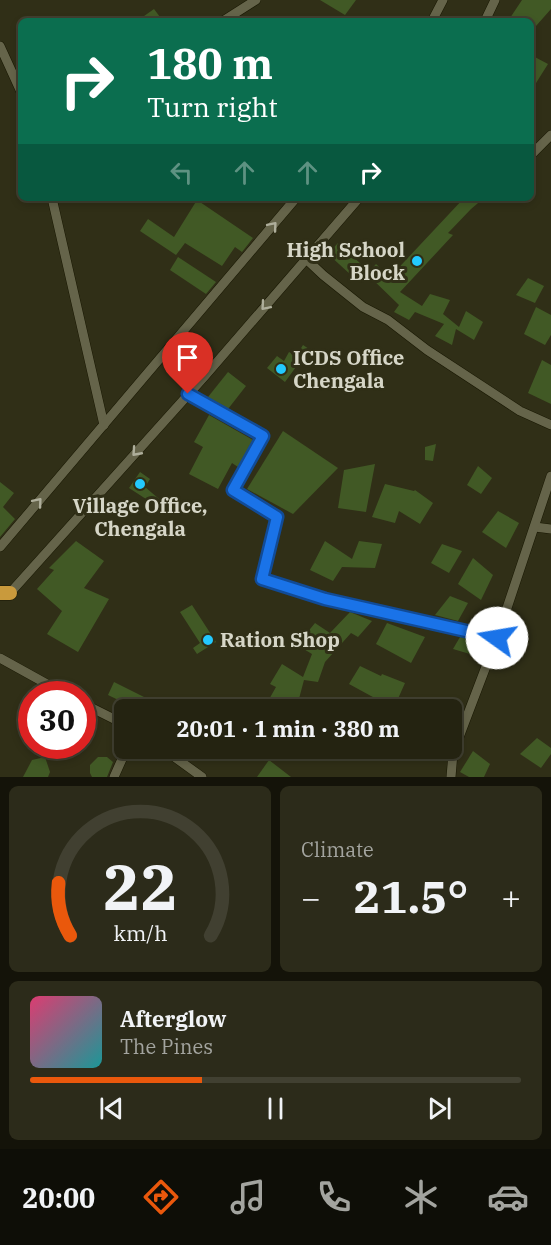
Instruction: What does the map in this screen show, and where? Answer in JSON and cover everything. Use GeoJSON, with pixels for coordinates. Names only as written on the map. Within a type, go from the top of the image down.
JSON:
{"type":"FeatureCollection","features":[{"type":"Feature","properties":{"kind":"street"},"geometry":{"type":"LineString","coordinates":[[228,18],[256,0]]}},
{"type":"Feature","properties":{"kind":"street"},"geometry":{"type":"LineString","coordinates":[[434,18],[443,0]]}},
{"type":"Feature","properties":{"kind":"street"},"geometry":{"type":"LineString","coordinates":[[486,18],[495,0]]}},
{"type":"Feature","properties":{"kind":"street"},"geometry":{"type":"LineString","coordinates":[[0,46],[18,85]]}},
{"type":"Feature","properties":{"kind":"street"},"geometry":{"type":"LineString","coordinates":[[534,152],[551,135]]}},
{"type":"Feature","properties":{"kind":"street"},"geometry":{"type":"LineString","coordinates":[[53,201],[104,425]]}},
{"type":"Feature","properties":{"kind":"street"},"geometry":{"type":"LineString","coordinates":[[285,201],[289,206]]}},
{"type":"Feature","properties":{"kind":"street"},"geometry":{"type":"LineString","coordinates":[[0,547],[293,201]]}},
{"type":"Feature","properties":{"kind":"street"},"geometry":{"type":"LineString","coordinates":[[5,593],[188,394],[356,201]]}},
{"type":"Feature","properties":{"kind":"street"},"geometry":{"type":"LineString","coordinates":[[306,259],[363,307],[388,320],[427,350],[520,411],[551,425]]}},
{"type":"Feature","properties":{"kind":"street"},"geometry":{"type":"LineString","coordinates":[[188,394],[263,436],[233,490],[277,517],[262,579],[325,599],[497,638]]}},
{"type":"Feature","properties":{"kind":"street"},"geometry":{"type":"LineString","coordinates":[[450,777],[453,753],[497,638],[551,476]]}},
{"type":"Feature","properties":{"kind":"street"},"geometry":{"type":"LineString","coordinates":[[535,527],[551,529]]}},
{"type":"Feature","properties":{"kind":"street"},"geometry":{"type":"LineString","coordinates":[[0,658],[42,681]]}},
{"type":"Feature","properties":{"kind":"street"},"geometry":{"type":"LineString","coordinates":[[96,710],[114,719]]}},
{"type":"Feature","properties":{"kind":"street"},"geometry":{"type":"LineString","coordinates":[[114,777],[122,759]]}},
{"type":"Feature","properties":{"kind":"street"},"geometry":{"type":"LineString","coordinates":[[177,759],[202,777]]}},
{"type":"Feature","properties":{"kind":"building"},"geometry":{"type":"Polygon","coordinates":[[[320,0],[356,0],[345,15],[320,0]]]}},
{"type":"Feature","properties":{"kind":"building"},"geometry":{"type":"Polygon","coordinates":[[[522,0],[551,0],[551,9],[536,26],[534,18],[510,18],[522,0]]]}},
{"type":"Feature","properties":{"kind":"building"},"geometry":{"type":"Polygon","coordinates":[[[154,9],[161,18],[141,18],[154,9]]]}},
{"type":"Feature","properties":{"kind":"building"},"geometry":{"type":"Polygon","coordinates":[[[534,57],[548,64],[534,86],[534,57]]]}},
{"type":"Feature","properties":{"kind":"building"},"geometry":{"type":"Polygon","coordinates":[[[198,201],[253,238],[242,252],[235,247],[222,266],[185,243],[176,255],[140,231],[148,219],[174,237],[198,201]]]}},
{"type":"Feature","properties":{"kind":"building"},"geometry":{"type":"Polygon","coordinates":[[[461,201],[480,201],[448,233],[453,235],[400,292],[422,306],[430,294],[450,300],[443,314],[459,327],[466,311],[483,322],[474,340],[456,329],[452,345],[435,336],[444,324],[415,312],[409,320],[394,312],[399,305],[367,274],[376,264],[390,277],[461,201]]]}},
{"type":"Feature","properties":{"kind":"building"},"geometry":{"type":"Polygon","coordinates":[[[338,243],[361,264],[351,275],[328,254],[338,243]]]}},
{"type":"Feature","properties":{"kind":"building"},"geometry":{"type":"Polygon","coordinates":[[[178,257],[216,282],[206,294],[170,270],[178,257]]]}},
{"type":"Feature","properties":{"kind":"building"},"geometry":{"type":"Polygon","coordinates":[[[528,278],[544,286],[535,303],[516,295],[528,278]]]}},
{"type":"Feature","properties":{"kind":"building"},"geometry":{"type":"Polygon","coordinates":[[[536,307],[551,315],[551,335],[545,345],[524,334],[536,307]]]}},
{"type":"Feature","properties":{"kind":"building"},"geometry":{"type":"Polygon","coordinates":[[[303,345],[309,349],[285,382],[267,368],[277,356],[284,361],[289,352],[296,356],[303,345]]]}},
{"type":"Feature","properties":{"kind":"building"},"geometry":{"type":"Polygon","coordinates":[[[542,360],[551,365],[551,404],[528,393],[542,360]]]}},
{"type":"Feature","properties":{"kind":"building"},"geometry":{"type":"Polygon","coordinates":[[[228,372],[246,386],[228,409],[208,397],[228,372]]]}},
{"type":"Feature","properties":{"kind":"building"},"geometry":{"type":"Polygon","coordinates":[[[209,415],[253,440],[238,467],[232,463],[218,489],[189,474],[203,447],[194,442],[209,415]]]}},
{"type":"Feature","properties":{"kind":"building"},"geometry":{"type":"Polygon","coordinates":[[[283,431],[338,468],[293,514],[247,489],[283,431]]]}},
{"type":"Feature","properties":{"kind":"building"},"geometry":{"type":"Polygon","coordinates":[[[436,444],[433,461],[425,460],[425,447],[436,444]]]}},
{"type":"Feature","properties":{"kind":"building"},"geometry":{"type":"Polygon","coordinates":[[[375,464],[366,512],[338,508],[344,470],[375,464]]]}},
{"type":"Feature","properties":{"kind":"building"},"geometry":{"type":"Polygon","coordinates":[[[478,466],[492,478],[481,494],[467,485],[478,466]]]}},
{"type":"Feature","properties":{"kind":"building"},"geometry":{"type":"Polygon","coordinates":[[[140,472],[150,479],[145,487],[165,504],[156,514],[143,503],[146,499],[129,488],[140,472]]]}},
{"type":"Feature","properties":{"kind":"building"},"geometry":{"type":"Polygon","coordinates":[[[0,482],[14,493],[3,507],[15,519],[0,537],[0,482]]]}},
{"type":"Feature","properties":{"kind":"building"},"geometry":{"type":"Polygon","coordinates":[[[385,484],[415,490],[433,503],[420,524],[399,511],[395,523],[372,517],[385,484]]]}},
{"type":"Feature","properties":{"kind":"building"},"geometry":{"type":"Polygon","coordinates":[[[498,511],[519,523],[506,548],[482,532],[498,511]]]}},
{"type":"Feature","properties":{"kind":"building"},"geometry":{"type":"Polygon","coordinates":[[[76,541],[104,561],[84,588],[109,599],[78,652],[47,634],[62,611],[37,589],[54,570],[49,568],[76,541]]]}},
{"type":"Feature","properties":{"kind":"building"},"geometry":{"type":"Polygon","coordinates":[[[325,541],[352,559],[359,541],[382,544],[375,568],[342,567],[333,581],[310,570],[325,541]]]}},
{"type":"Feature","properties":{"kind":"building"},"geometry":{"type":"Polygon","coordinates":[[[442,544],[462,551],[449,573],[431,563],[442,544]]]}},
{"type":"Feature","properties":{"kind":"building"},"geometry":{"type":"Polygon","coordinates":[[[473,558],[493,575],[481,600],[458,584],[473,558]]]}},
{"type":"Feature","properties":{"kind":"building"},"geometry":{"type":"Polygon","coordinates":[[[450,596],[468,603],[458,621],[435,615],[450,596]]]}},
{"type":"Feature","properties":{"kind":"building"},"geometry":{"type":"Polygon","coordinates":[[[192,605],[216,642],[197,654],[193,648],[200,643],[180,612],[192,605]]]}},
{"type":"Feature","properties":{"kind":"building"},"geometry":{"type":"Polygon","coordinates":[[[350,612],[372,621],[358,637],[351,633],[325,662],[318,682],[304,680],[299,699],[269,699],[276,687],[270,684],[282,664],[303,677],[312,654],[297,645],[315,623],[330,633],[350,612]]]}},
{"type":"Feature","properties":{"kind":"building"},"geometry":{"type":"Polygon","coordinates":[[[387,623],[425,637],[411,663],[376,644],[387,623]]]}},
{"type":"Feature","properties":{"kind":"building"},"geometry":{"type":"Polygon","coordinates":[[[460,637],[485,642],[480,657],[453,649],[460,637]]]}},
{"type":"Feature","properties":{"kind":"building"},"geometry":{"type":"Polygon","coordinates":[[[360,666],[381,676],[382,674],[405,683],[398,699],[376,699],[349,684],[360,666]]]}},
{"type":"Feature","properties":{"kind":"building"},"geometry":{"type":"Polygon","coordinates":[[[114,682],[146,698],[116,699],[108,695],[114,682]]]}},
{"type":"Feature","properties":{"kind":"building"},"geometry":{"type":"Polygon","coordinates":[[[537,738],[551,748],[551,754],[541,768],[520,754],[537,738]]]}},
{"type":"Feature","properties":{"kind":"building"},"geometry":{"type":"Polygon","coordinates":[[[473,751],[490,764],[484,777],[469,777],[460,772],[473,751]]]}},
{"type":"Feature","properties":{"kind":"building"},"geometry":{"type":"Polygon","coordinates":[[[107,757],[113,762],[107,777],[92,777],[90,765],[96,759],[107,757]]]}},
{"type":"Feature","properties":{"kind":"building"},"geometry":{"type":"Polygon","coordinates":[[[46,759],[50,772],[48,777],[23,777],[32,760],[46,759]]]}},
{"type":"Feature","properties":{"kind":"building"},"geometry":{"type":"Polygon","coordinates":[[[269,760],[291,777],[257,777],[269,760]]]}},
{"type":"Feature","properties":{"kind":"place","name":"High School Block"},"geometry":{"type":"Point","coordinates":[417,261]}},
{"type":"Feature","properties":{"kind":"place","name":"ICDS Office Chengala"},"geometry":{"type":"Point","coordinates":[281,369]}},
{"type":"Feature","properties":{"kind":"place","name":"Village Office, Chengala"},"geometry":{"type":"Point","coordinates":[140,484]}},
{"type":"Feature","properties":{"kind":"place","name":"Ration Shop"},"geometry":{"type":"Point","coordinates":[208,640]}},
{"type":"Feature","properties":{"kind":"route"},"geometry":{"type":"LineString","coordinates":[[188,394],[263,436],[233,490],[277,517],[262,579],[325,599],[497,638]]}}]}
